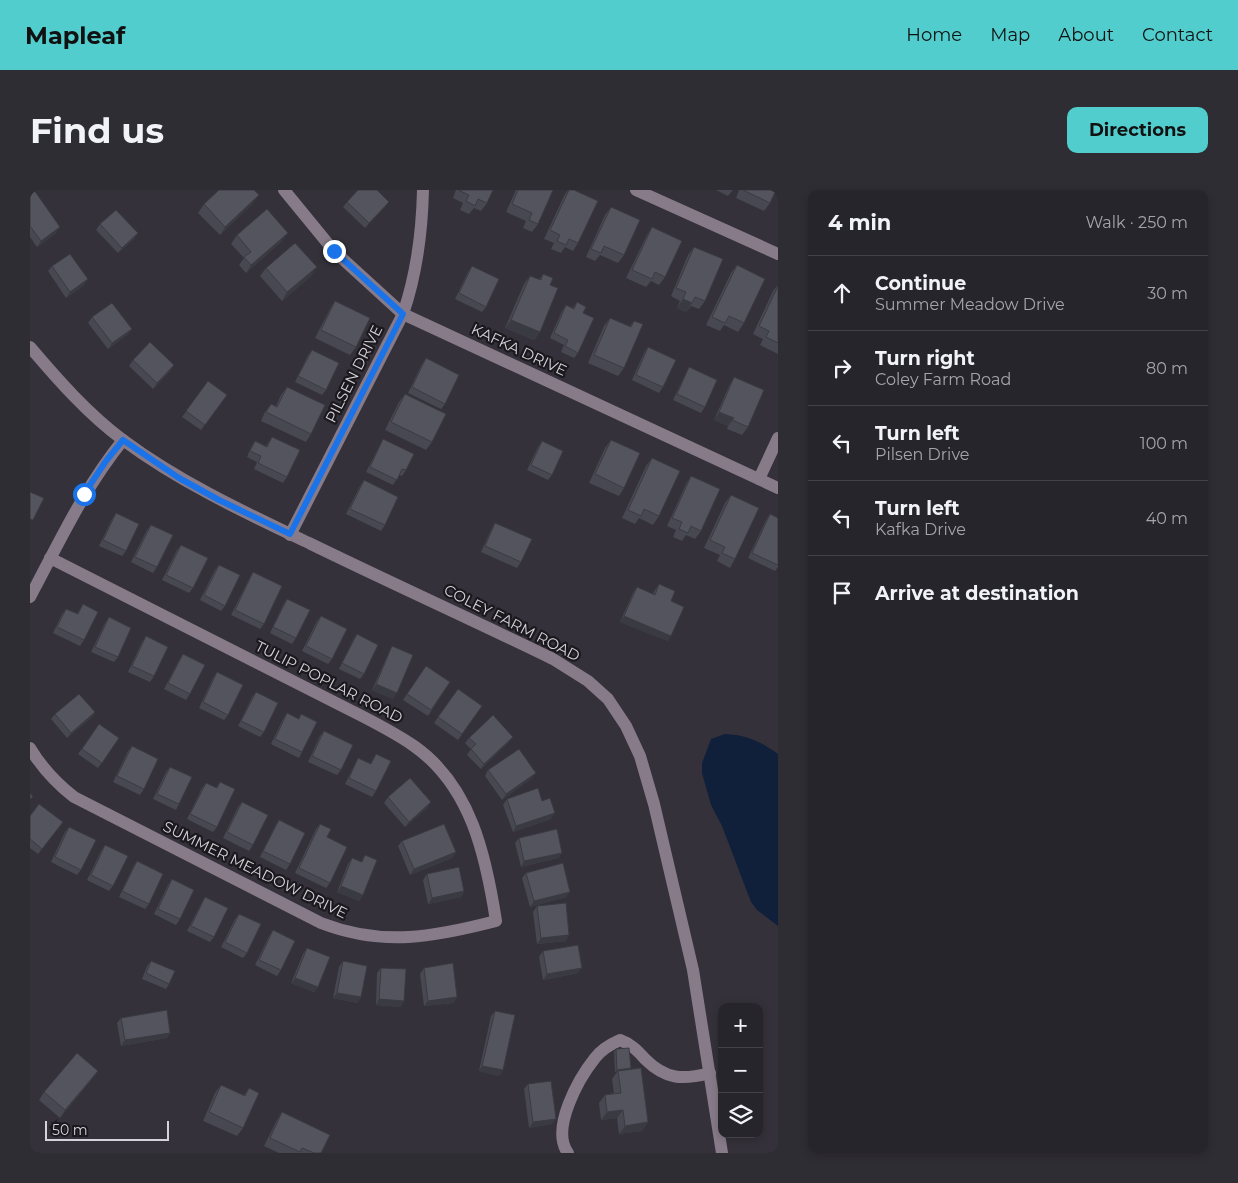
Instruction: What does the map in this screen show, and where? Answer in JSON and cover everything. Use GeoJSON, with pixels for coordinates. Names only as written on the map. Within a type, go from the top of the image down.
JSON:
{"type":"FeatureCollection","features":[{"type":"Feature","properties":{"kind":"street","name":"KAFKA DRIVE"},"geometry":{"type":"LineString","coordinates":[[284,190],[334,251],[403,314],[778,488]]}},
{"type":"Feature","properties":{"kind":"street","name":"PILSEN DRIVE"},"geometry":{"type":"LineString","coordinates":[[290,534],[403,314],[412,286],[422,228],[423,190]]}},
{"type":"Feature","properties":{"kind":"street"},"geometry":{"type":"LineString","coordinates":[[636,190],[778,254]]}},
{"type":"Feature","properties":{"kind":"street","name":"COLEY FARM ROAD"},"geometry":{"type":"LineString","coordinates":[[30,347],[70,392],[101,422],[123,440],[179,478],[219,500],[553,659],[592,685],[608,699],[634,741],[654,804],[693,970],[722,1153]]}},
{"type":"Feature","properties":{"kind":"street"},"geometry":{"type":"LineString","coordinates":[[759,479],[778,438]]}},
{"type":"Feature","properties":{"kind":"street"},"geometry":{"type":"LineString","coordinates":[[30,597],[84,494],[123,440]]}},
{"type":"Feature","properties":{"kind":"street","name":"TULIP POPLAR ROAD"},"geometry":{"type":"LineString","coordinates":[[50,558],[358,714],[415,746],[443,774],[457,791],[467,809],[475,827],[489,877],[496,921]]}},
{"type":"Feature","properties":{"kind":"street","name":"SUMMER MEADOW DRIVE"},"geometry":{"type":"LineString","coordinates":[[30,748],[52,778],[74,797],[321,923],[344,932],[366,936],[405,938],[453,931],[496,921]]}},
{"type":"Feature","properties":{"kind":"street"},"geometry":{"type":"LineString","coordinates":[[568,1153],[564,1147],[563,1137],[565,1113],[578,1083],[596,1056],[610,1045],[620,1040],[630,1043],[650,1064],[670,1076],[691,1078],[710,1073]]}},
{"type":"Feature","properties":{"kind":"water"},"geometry":{"type":"Polygon","coordinates":[[[725,734],[753,740],[778,754],[778,926],[757,910],[751,902],[722,826],[711,805],[702,773],[702,763],[711,739],[725,734]]]}},
{"type":"Feature","properties":{"kind":"building"},"geometry":{"type":"Polygon","coordinates":[[[30,190],[34,190],[60,227],[41,241],[30,226],[30,190]]]}},
{"type":"Feature","properties":{"kind":"building"},"geometry":{"type":"Polygon","coordinates":[[[219,190],[254,190],[259,195],[225,227],[204,204],[219,190]]]}},
{"type":"Feature","properties":{"kind":"building"},"geometry":{"type":"Polygon","coordinates":[[[358,190],[377,190],[389,202],[369,223],[347,202],[358,190]]]}},
{"type":"Feature","properties":{"kind":"building"},"geometry":{"type":"Polygon","coordinates":[[[458,190],[493,190],[487,203],[478,199],[475,206],[466,201],[469,195],[458,190]]]}},
{"type":"Feature","properties":{"kind":"building"},"geometry":{"type":"Polygon","coordinates":[[[518,190],[553,190],[538,224],[529,220],[532,213],[512,204],[518,190]]]}},
{"type":"Feature","properties":{"kind":"building"},"geometry":{"type":"Polygon","coordinates":[[[569,190],[574,190],[598,201],[578,243],[569,239],[566,245],[557,241],[560,235],[550,230],[569,190]]]}},
{"type":"Feature","properties":{"kind":"building"},"geometry":{"type":"Polygon","coordinates":[[[743,190],[776,190],[770,203],[743,190]]]}},
{"type":"Feature","properties":{"kind":"building"},"geometry":{"type":"Polygon","coordinates":[[[611,207],[640,220],[624,255],[604,246],[601,253],[591,249],[611,207]]]}},
{"type":"Feature","properties":{"kind":"building"},"geometry":{"type":"Polygon","coordinates":[[[267,209],[288,233],[251,265],[244,257],[251,252],[237,235],[267,209]]]}},
{"type":"Feature","properties":{"kind":"building"},"geometry":{"type":"Polygon","coordinates":[[[116,210],[138,233],[122,248],[100,224],[116,210]]]}},
{"type":"Feature","properties":{"kind":"building"},"geometry":{"type":"Polygon","coordinates":[[[652,227],[682,241],[665,277],[655,272],[652,279],[632,270],[652,227]]]}},
{"type":"Feature","properties":{"kind":"building"},"geometry":{"type":"Polygon","coordinates":[[[295,243],[317,267],[287,292],[266,268],[295,243]]]}},
{"type":"Feature","properties":{"kind":"building"},"geometry":{"type":"Polygon","coordinates":[[[694,247],[723,259],[705,301],[695,297],[692,303],[683,299],[686,292],[676,288],[694,247]]]}},
{"type":"Feature","properties":{"kind":"building"},"geometry":{"type":"Polygon","coordinates":[[[70,254],[88,279],[70,292],[52,266],[70,254]]]}},
{"type":"Feature","properties":{"kind":"building"},"geometry":{"type":"Polygon","coordinates":[[[737,265],[765,279],[744,323],[729,316],[725,323],[712,317],[737,265]]]}},
{"type":"Feature","properties":{"kind":"building"},"geometry":{"type":"Polygon","coordinates":[[[472,266],[499,279],[486,307],[459,293],[472,266]]]}},
{"type":"Feature","properties":{"kind":"building"},"geometry":{"type":"Polygon","coordinates":[[[543,274],[553,278],[550,285],[558,288],[540,332],[511,320],[530,276],[541,280],[543,274]]]}},
{"type":"Feature","properties":{"kind":"building"},"geometry":{"type":"Polygon","coordinates":[[[778,286],[778,343],[766,337],[769,331],[759,326],[778,286]]]}},
{"type":"Feature","properties":{"kind":"building"},"geometry":{"type":"Polygon","coordinates":[[[335,301],[370,318],[356,347],[321,330],[335,301]]]}},
{"type":"Feature","properties":{"kind":"building"},"geometry":{"type":"Polygon","coordinates":[[[577,302],[586,307],[583,313],[594,318],[578,353],[565,346],[568,340],[554,333],[566,305],[574,309],[577,302]]]}},
{"type":"Feature","properties":{"kind":"building"},"geometry":{"type":"Polygon","coordinates":[[[112,303],[132,329],[112,343],[92,317],[112,303]]]}},
{"type":"Feature","properties":{"kind":"building"},"geometry":{"type":"Polygon","coordinates":[[[610,318],[631,327],[634,321],[643,324],[624,368],[594,355],[610,318]]]}},
{"type":"Feature","properties":{"kind":"building"},"geometry":{"type":"Polygon","coordinates":[[[150,342],[174,365],[157,383],[133,360],[150,342]]]}},
{"type":"Feature","properties":{"kind":"building"},"geometry":{"type":"Polygon","coordinates":[[[648,347],[676,360],[663,387],[636,375],[648,347]]]}},
{"type":"Feature","properties":{"kind":"building"},"geometry":{"type":"Polygon","coordinates":[[[312,350],[339,363],[326,390],[298,376],[312,350]]]}},
{"type":"Feature","properties":{"kind":"building"},"geometry":{"type":"Polygon","coordinates":[[[426,358],[459,375],[445,404],[412,387],[426,358]]]}},
{"type":"Feature","properties":{"kind":"building"},"geometry":{"type":"Polygon","coordinates":[[[689,367],[717,380],[705,407],[677,394],[689,367]]]}},
{"type":"Feature","properties":{"kind":"building"},"geometry":{"type":"Polygon","coordinates":[[[734,377],[764,390],[748,427],[732,420],[734,418],[719,412],[734,377]]]}},
{"type":"Feature","properties":{"kind":"building"},"geometry":{"type":"Polygon","coordinates":[[[208,381],[227,395],[205,425],[186,411],[208,381]]]}},
{"type":"Feature","properties":{"kind":"building"},"geometry":{"type":"Polygon","coordinates":[[[287,387],[325,405],[311,434],[266,412],[271,404],[277,407],[287,387]]]}},
{"type":"Feature","properties":{"kind":"building"},"geometry":{"type":"Polygon","coordinates":[[[405,394],[446,414],[432,442],[391,422],[405,394]]]}},
{"type":"Feature","properties":{"kind":"building"},"geometry":{"type":"Polygon","coordinates":[[[272,437],[300,450],[287,477],[258,463],[261,456],[250,451],[255,441],[267,447],[272,437]]]}},
{"type":"Feature","properties":{"kind":"building"},"geometry":{"type":"Polygon","coordinates":[[[383,439],[414,454],[406,470],[402,469],[397,480],[370,467],[383,439]]]}},
{"type":"Feature","properties":{"kind":"building"},"geometry":{"type":"Polygon","coordinates":[[[611,440],[640,453],[624,488],[595,474],[611,440]]]}},
{"type":"Feature","properties":{"kind":"building"},"geometry":{"type":"Polygon","coordinates":[[[542,441],[563,451],[552,475],[531,465],[542,441]]]}},
{"type":"Feature","properties":{"kind":"building"},"geometry":{"type":"Polygon","coordinates":[[[652,458],[680,471],[659,516],[644,509],[641,516],[628,510],[652,458]]]}},
{"type":"Feature","properties":{"kind":"building"},"geometry":{"type":"Polygon","coordinates":[[[691,476],[720,489],[701,531],[691,526],[688,533],[679,529],[682,522],[672,518],[691,476]]]}},
{"type":"Feature","properties":{"kind":"building"},"geometry":{"type":"Polygon","coordinates":[[[364,480],[398,497],[385,525],[350,509],[364,480]]]}},
{"type":"Feature","properties":{"kind":"building"},"geometry":{"type":"Polygon","coordinates":[[[30,492],[44,498],[33,520],[30,519],[30,492]]]}},
{"type":"Feature","properties":{"kind":"building"},"geometry":{"type":"Polygon","coordinates":[[[731,495],[759,508],[735,559],[722,553],[725,547],[710,540],[731,495]]]}},
{"type":"Feature","properties":{"kind":"building"},"geometry":{"type":"Polygon","coordinates":[[[116,513],[139,524],[126,551],[103,540],[116,513]]]}},
{"type":"Feature","properties":{"kind":"building"},"geometry":{"type":"Polygon","coordinates":[[[770,514],[778,518],[778,565],[752,553],[770,514]]]}},
{"type":"Feature","properties":{"kind":"building"},"geometry":{"type":"Polygon","coordinates":[[[495,523],[532,539],[521,562],[485,546],[495,523]]]}},
{"type":"Feature","properties":{"kind":"building"},"geometry":{"type":"Polygon","coordinates":[[[151,525],[173,535],[157,567],[135,557],[151,525]]]}},
{"type":"Feature","properties":{"kind":"building"},"geometry":{"type":"Polygon","coordinates":[[[181,545],[208,558],[193,588],[166,575],[181,545]]]}},
{"type":"Feature","properties":{"kind":"building"},"geometry":{"type":"Polygon","coordinates":[[[219,565],[240,575],[225,606],[204,595],[219,565]]]}},
{"type":"Feature","properties":{"kind":"building"},"geometry":{"type":"Polygon","coordinates":[[[253,572],[282,586],[264,624],[235,610],[253,572]]]}},
{"type":"Feature","properties":{"kind":"building"},"geometry":{"type":"Polygon","coordinates":[[[659,584],[675,591],[671,601],[684,607],[671,636],[624,616],[637,587],[655,595],[659,584]]]}},
{"type":"Feature","properties":{"kind":"building"},"geometry":{"type":"Polygon","coordinates":[[[287,599],[310,610],[296,638],[273,627],[287,599]]]}},
{"type":"Feature","properties":{"kind":"building"},"geometry":{"type":"Polygon","coordinates":[[[83,604],[98,612],[84,640],[57,627],[66,609],[78,614],[83,604]]]}},
{"type":"Feature","properties":{"kind":"building"},"geometry":{"type":"Polygon","coordinates":[[[321,616],[347,629],[332,659],[306,646],[321,616]]]}},
{"type":"Feature","properties":{"kind":"building"},"geometry":{"type":"Polygon","coordinates":[[[109,617],[131,628],[118,657],[95,647],[109,617]]]}},
{"type":"Feature","properties":{"kind":"building"},"geometry":{"type":"Polygon","coordinates":[[[357,634],[378,645],[364,674],[342,663],[357,634]]]}},
{"type":"Feature","properties":{"kind":"building"},"geometry":{"type":"Polygon","coordinates":[[[146,636],[168,647],[154,676],[132,666],[146,636]]]}},
{"type":"Feature","properties":{"kind":"building"},"geometry":{"type":"Polygon","coordinates":[[[392,646],[413,655],[397,693],[376,684],[392,646]]]}},
{"type":"Feature","properties":{"kind":"building"},"geometry":{"type":"Polygon","coordinates":[[[183,654],[205,665],[190,694],[168,683],[183,654]]]}},
{"type":"Feature","properties":{"kind":"building"},"geometry":{"type":"Polygon","coordinates":[[[426,666],[450,682],[431,710],[407,694],[426,666]]]}},
{"type":"Feature","properties":{"kind":"building"},"geometry":{"type":"Polygon","coordinates":[[[217,672],[243,685],[228,715],[203,702],[217,672]]]}},
{"type":"Feature","properties":{"kind":"building"},"geometry":{"type":"Polygon","coordinates":[[[458,689],[482,706],[462,734],[438,717],[458,689]]]}},
{"type":"Feature","properties":{"kind":"building"},"geometry":{"type":"Polygon","coordinates":[[[256,692],[278,703],[264,732],[241,721],[256,692]]]}},
{"type":"Feature","properties":{"kind":"building"},"geometry":{"type":"Polygon","coordinates":[[[79,694],[95,712],[71,733],[55,714],[79,694]]]}},
{"type":"Feature","properties":{"kind":"building"},"geometry":{"type":"Polygon","coordinates":[[[287,713],[299,719],[301,714],[317,722],[302,752],[275,739],[287,713]]]}},
{"type":"Feature","properties":{"kind":"building"},"geometry":{"type":"Polygon","coordinates":[[[493,715],[513,737],[484,764],[471,749],[476,744],[469,738],[493,715]]]}},
{"type":"Feature","properties":{"kind":"building"},"geometry":{"type":"Polygon","coordinates":[[[99,724],[119,738],[102,763],[82,749],[99,724]]]}},
{"type":"Feature","properties":{"kind":"building"},"geometry":{"type":"Polygon","coordinates":[[[324,731],[353,745],[341,770],[312,756],[324,731]]]}},
{"type":"Feature","properties":{"kind":"building"},"geometry":{"type":"Polygon","coordinates":[[[132,746],[158,759],[144,789],[117,776],[132,746]]]}},
{"type":"Feature","properties":{"kind":"building"},"geometry":{"type":"Polygon","coordinates":[[[519,749],[536,773],[506,794],[488,770],[519,749]]]}},
{"type":"Feature","properties":{"kind":"building"},"geometry":{"type":"Polygon","coordinates":[[[376,754],[391,761],[376,791],[349,778],[358,758],[371,764],[376,754]]]}},
{"type":"Feature","properties":{"kind":"building"},"geometry":{"type":"Polygon","coordinates":[[[170,767],[192,777],[179,804],[157,794],[170,767]]]}},
{"type":"Feature","properties":{"kind":"building"},"geometry":{"type":"Polygon","coordinates":[[[410,778],[431,802],[409,822],[388,797],[410,778]]]}},
{"type":"Feature","properties":{"kind":"building"},"geometry":{"type":"Polygon","coordinates":[[[220,782],[235,789],[217,827],[190,814],[206,783],[217,788],[220,782]]]}},
{"type":"Feature","properties":{"kind":"building"},"geometry":{"type":"Polygon","coordinates":[[[538,788],[542,801],[550,798],[555,813],[516,826],[507,799],[538,788]]]}},
{"type":"Feature","properties":{"kind":"building"},"geometry":{"type":"Polygon","coordinates":[[[242,802],[268,815],[253,845],[227,832],[242,802]]]}},
{"type":"Feature","properties":{"kind":"building"},"geometry":{"type":"Polygon","coordinates":[[[39,804],[63,822],[42,849],[30,839],[30,816],[39,804]]]}},
{"type":"Feature","properties":{"kind":"building"},"geometry":{"type":"Polygon","coordinates":[[[279,820],[305,833],[290,864],[263,851],[279,820]]]}},
{"type":"Feature","properties":{"kind":"building"},"geometry":{"type":"Polygon","coordinates":[[[320,824],[331,829],[327,837],[347,847],[330,883],[299,868],[320,824]]]}},
{"type":"Feature","properties":{"kind":"building"},"geometry":{"type":"Polygon","coordinates":[[[444,824],[456,852],[414,869],[402,841],[444,824]]]}},
{"type":"Feature","properties":{"kind":"building"},"geometry":{"type":"Polygon","coordinates":[[[69,827],[96,840],[81,870],[55,857],[69,827]]]}},
{"type":"Feature","properties":{"kind":"building"},"geometry":{"type":"Polygon","coordinates":[[[557,829],[562,853],[524,861],[519,838],[557,829]]]}},
{"type":"Feature","properties":{"kind":"building"},"geometry":{"type":"Polygon","coordinates":[[[105,845],[128,856],[113,886],[91,875],[105,845]]]}},
{"type":"Feature","properties":{"kind":"building"},"geometry":{"type":"Polygon","coordinates":[[[365,855],[377,860],[363,895],[341,886],[352,858],[362,862],[365,855]]]}},
{"type":"Feature","properties":{"kind":"building"},"geometry":{"type":"Polygon","coordinates":[[[137,861],[163,874],[149,904],[122,891],[137,861]]]}},
{"type":"Feature","properties":{"kind":"building"},"geometry":{"type":"Polygon","coordinates":[[[563,863],[570,892],[534,901],[526,873],[563,863]]]}},
{"type":"Feature","properties":{"kind":"building"},"geometry":{"type":"Polygon","coordinates":[[[459,867],[464,891],[432,898],[427,874],[459,867]]]}},
{"type":"Feature","properties":{"kind":"building"},"geometry":{"type":"Polygon","coordinates":[[[172,879],[194,890],[180,919],[158,909],[172,879]]]}},
{"type":"Feature","properties":{"kind":"building"},"geometry":{"type":"Polygon","coordinates":[[[205,897],[228,908],[214,937],[191,926],[205,897]]]}},
{"type":"Feature","properties":{"kind":"building"},"geometry":{"type":"Polygon","coordinates":[[[566,903],[569,935],[541,938],[537,906],[566,903]]]}},
{"type":"Feature","properties":{"kind":"building"},"geometry":{"type":"Polygon","coordinates":[[[239,914],[261,924],[247,953],[225,942],[239,914]]]}},
{"type":"Feature","properties":{"kind":"building"},"geometry":{"type":"Polygon","coordinates":[[[273,930],[295,941],[281,970],[259,960],[273,930]]]}},
{"type":"Feature","properties":{"kind":"building"},"geometry":{"type":"Polygon","coordinates":[[[578,945],[582,968],[547,974],[543,951],[578,945]]]}},
{"type":"Feature","properties":{"kind":"building"},"geometry":{"type":"Polygon","coordinates":[[[307,948],[330,957],[318,987],[295,978],[307,948]]]}},
{"type":"Feature","properties":{"kind":"building"},"geometry":{"type":"Polygon","coordinates":[[[151,961],[175,971],[169,984],[146,973],[151,961]]]}},
{"type":"Feature","properties":{"kind":"building"},"geometry":{"type":"Polygon","coordinates":[[[343,961],[367,966],[361,997],[337,993],[343,961]]]}},
{"type":"Feature","properties":{"kind":"building"},"geometry":{"type":"Polygon","coordinates":[[[453,963],[457,997],[428,1001],[424,968],[453,963]]]}},
{"type":"Feature","properties":{"kind":"building"},"geometry":{"type":"Polygon","coordinates":[[[381,968],[406,969],[404,1001],[379,999],[381,968]]]}},
{"type":"Feature","properties":{"kind":"building"},"geometry":{"type":"Polygon","coordinates":[[[167,1010],[170,1033],[125,1040],[121,1018],[167,1010]]]}},
{"type":"Feature","properties":{"kind":"building"},"geometry":{"type":"Polygon","coordinates":[[[495,1011],[515,1015],[503,1070],[482,1066],[495,1011]]]}},
{"type":"Feature","properties":{"kind":"building"},"geometry":{"type":"Polygon","coordinates":[[[629,1048],[631,1068],[617,1070],[616,1049],[629,1048]]]}},
{"type":"Feature","properties":{"kind":"building"},"geometry":{"type":"Polygon","coordinates":[[[77,1053],[98,1071],[65,1110],[44,1092],[77,1053]]]}},
{"type":"Feature","properties":{"kind":"building"},"geometry":{"type":"Polygon","coordinates":[[[641,1068],[648,1122],[625,1126],[623,1110],[607,1112],[605,1095],[621,1093],[618,1071],[641,1068]]]}},
{"type":"Feature","properties":{"kind":"building"},"geometry":{"type":"Polygon","coordinates":[[[551,1081],[556,1119],[533,1122],[528,1084],[551,1081]]]}},
{"type":"Feature","properties":{"kind":"building"},"geometry":{"type":"Polygon","coordinates":[[[221,1085],[245,1096],[249,1088],[259,1093],[243,1128],[209,1112],[221,1085]]]}},
{"type":"Feature","properties":{"kind":"building"},"geometry":{"type":"Polygon","coordinates":[[[282,1112],[330,1135],[321,1153],[314,1153],[302,1148],[300,1152],[270,1138],[282,1112]]]}},
{"type":"Feature","properties":{"kind":"route"},"geometry":{"type":"LineString","coordinates":[[84,494],[123,440],[179,478],[219,500],[290,534],[403,314],[334,251]]}}]}
